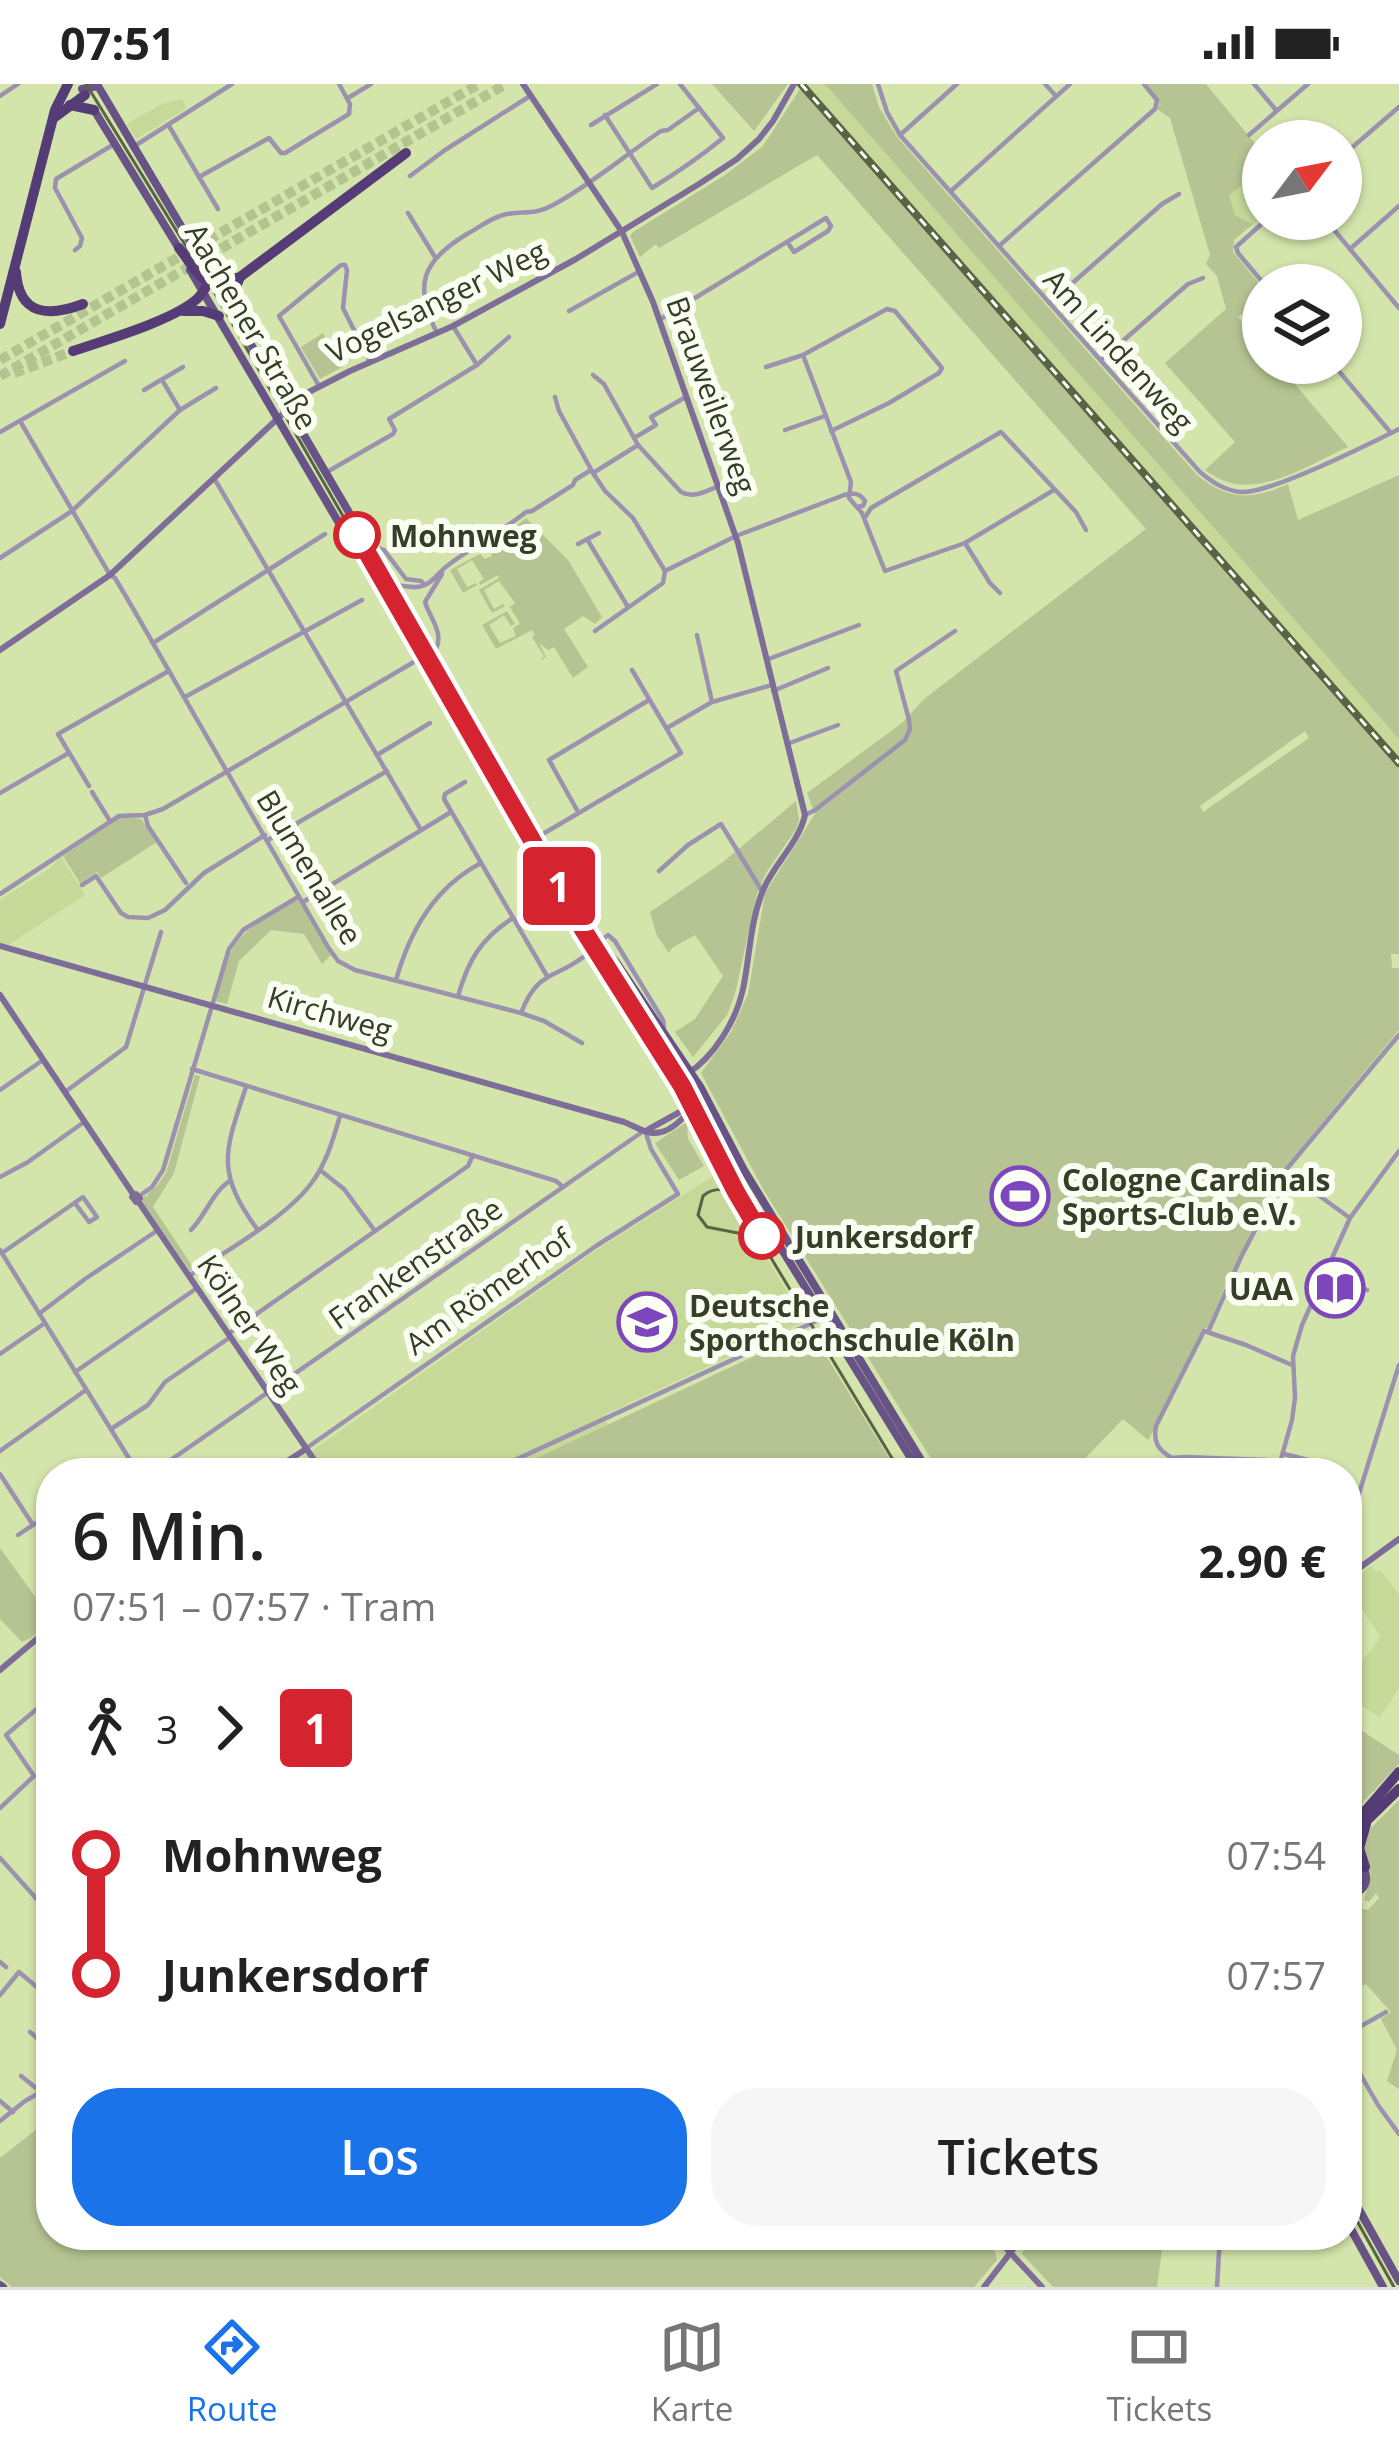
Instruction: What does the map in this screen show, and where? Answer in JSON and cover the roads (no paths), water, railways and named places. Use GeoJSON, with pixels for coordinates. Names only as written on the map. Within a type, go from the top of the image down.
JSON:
{"type":"FeatureCollection","features":[{"type":"Feature","properties":{"kind":"highway"},"geometry":{"type":"LineString","coordinates":[[66,102],[68,84]]}},
{"type":"Feature","properties":{"kind":"highway"},"geometry":{"type":"LineString","coordinates":[[0,324],[52,120],[82,90]]}},
{"type":"Feature","properties":{"kind":"highway"},"geometry":{"type":"LineString","coordinates":[[66,102],[94,110]]}},
{"type":"Feature","properties":{"kind":"highway"},"geometry":{"type":"LineString","coordinates":[[235,316],[234,292],[240,278],[406,152]]}},
{"type":"Feature","properties":{"kind":"highway"},"geometry":{"type":"LineString","coordinates":[[179,248],[208,281],[240,278]]}},
{"type":"Feature","properties":{"kind":"highway"},"geometry":{"type":"LineString","coordinates":[[16,267],[20,292],[38,310],[58,312],[82,304]]}},
{"type":"Feature","properties":{"kind":"highway"},"geometry":{"type":"LineString","coordinates":[[180,311],[208,281]]}},
{"type":"Feature","properties":{"kind":"highway"},"geometry":{"type":"LineString","coordinates":[[73,351],[180,311],[203,310],[219,316]]}},
{"type":"Feature","properties":{"kind":"highway"},"geometry":{"type":"LineString","coordinates":[[1362,1813],[1399,1772]]}},
{"type":"Feature","properties":{"kind":"highway"},"geometry":{"type":"LineString","coordinates":[[1362,1832],[1399,1790]]}},
{"type":"Feature","properties":{"kind":"highway"},"geometry":{"type":"LineString","coordinates":[[1362,1837],[1366,1823]]}},
{"type":"Feature","properties":{"kind":"main road"},"geometry":{"type":"LineString","coordinates":[[82,90],[97,85]]}},
{"type":"Feature","properties":{"kind":"main road","name":"Aachener Straße"},"geometry":{"type":"LineString","coordinates":[[97,85],[198,252],[219,316],[574,928],[616,962],[662,1029],[698,1102],[708,1111]]}},
{"type":"Feature","properties":{"kind":"main road","name":"Aachener Straße"},"geometry":{"type":"LineString","coordinates":[[94,110],[179,248]]}},
{"type":"Feature","properties":{"kind":"main road","name":"Aachener Straße"},"geometry":{"type":"LineString","coordinates":[[208,281],[235,316],[371,545],[597,948],[701,1088],[729,1164],[919,1458]]}},
{"type":"Feature","properties":{"kind":"main road"},"geometry":{"type":"LineString","coordinates":[[501,799],[508,802],[515,796]]}},
{"type":"Feature","properties":{"kind":"main road","name":"Aachener Straße"},"geometry":{"type":"LineString","coordinates":[[827,1316],[911,1458]]}},
{"type":"Feature","properties":{"kind":"main road"},"geometry":{"type":"LineString","coordinates":[[1362,2217],[1397,2284]]}},
{"type":"Feature","properties":{"kind":"main road"},"geometry":{"type":"LineString","coordinates":[[1362,2249],[1383,2287]]}},
{"type":"Feature","properties":{"kind":"street"},"geometry":{"type":"LineString","coordinates":[[0,96],[18,84]]}},
{"type":"Feature","properties":{"kind":"street"},"geometry":{"type":"LineString","coordinates":[[133,147],[232,84]]}},
{"type":"Feature","properties":{"kind":"street"},"geometry":{"type":"LineString","coordinates":[[199,177],[269,139],[285,153],[349,114],[348,98],[339,84]]}},
{"type":"Feature","properties":{"kind":"street"},"geometry":{"type":"LineString","coordinates":[[348,98],[370,84]]}},
{"type":"Feature","properties":{"kind":"street"},"geometry":{"type":"LineString","coordinates":[[591,124],[657,84]]}},
{"type":"Feature","properties":{"kind":"street"},"geometry":{"type":"LineString","coordinates":[[605,115],[652,188],[723,138],[680,84]]}},
{"type":"Feature","properties":{"kind":"street","name":"Vogelsanger Weg"},"geometry":{"type":"LineString","coordinates":[[0,650],[110,574],[290,407],[319,386],[453,326],[699,184],[749,148],[773,121],[794,84]]}},
{"type":"Feature","properties":{"kind":"street","name":"Am Lindenweg"},"geometry":{"type":"LineString","coordinates":[[878,84],[900,134],[1200,472],[1217,485],[1247,492],[1265,488],[1399,430]]}},
{"type":"Feature","properties":{"kind":"street"},"geometry":{"type":"LineString","coordinates":[[900,134],[957,84]]}},
{"type":"Feature","properties":{"kind":"street"},"geometry":{"type":"LineString","coordinates":[[1045,84],[1056,96]]}},
{"type":"Feature","properties":{"kind":"street"},"geometry":{"type":"LineString","coordinates":[[951,191],[1070,84]]}},
{"type":"Feature","properties":{"kind":"street"},"geometry":{"type":"LineString","coordinates":[[999,246],[1155,109],[1157,100],[1144,84]]}},
{"type":"Feature","properties":{"kind":"street"},"geometry":{"type":"LineString","coordinates":[[1254,84],[1276,110]]}},
{"type":"Feature","properties":{"kind":"street"},"geometry":{"type":"LineString","coordinates":[[1265,120],[1308,84]]}},
{"type":"Feature","properties":{"kind":"street","name":"Brauweilerweg"},"geometry":{"type":"LineString","coordinates":[[524,85],[622,232],[659,320],[736,536],[805,814]]}},
{"type":"Feature","properties":{"kind":"street","name":"Aachener Straße"},"geometry":{"type":"LineString","coordinates":[[82,90],[94,110]]}},
{"type":"Feature","properties":{"kind":"street"},"geometry":{"type":"LineString","coordinates":[[410,176],[531,96]]}},
{"type":"Feature","properties":{"kind":"street"},"geometry":{"type":"LineString","coordinates":[[1362,139],[1399,107]]}},
{"type":"Feature","properties":{"kind":"street"},"geometry":{"type":"LineString","coordinates":[[437,333],[424,303],[427,277],[441,250],[492,219],[538,212],[699,109]]}},
{"type":"Feature","properties":{"kind":"street"},"geometry":{"type":"LineString","coordinates":[[167,124],[218,208]]}},
{"type":"Feature","properties":{"kind":"street"},"geometry":{"type":"LineString","coordinates":[[75,250],[82,238],[54,183],[58,176],[116,143]]}},
{"type":"Feature","properties":{"kind":"street"},"geometry":{"type":"LineString","coordinates":[[1050,304],[1179,194]]}},
{"type":"Feature","properties":{"kind":"street"},"geometry":{"type":"LineString","coordinates":[[1350,249],[1399,206]]}},
{"type":"Feature","properties":{"kind":"street"},"geometry":{"type":"LineString","coordinates":[[408,213],[435,257]]}},
{"type":"Feature","properties":{"kind":"street"},"geometry":{"type":"LineString","coordinates":[[659,320],[826,218],[831,226],[794,252],[788,243]]}},
{"type":"Feature","properties":{"kind":"street"},"geometry":{"type":"LineString","coordinates":[[1244,240],[1236,247],[1247,264]]}},
{"type":"Feature","properties":{"kind":"street"},"geometry":{"type":"LineString","coordinates":[[1342,240],[1398,305]]}},
{"type":"Feature","properties":{"kind":"street"},"geometry":{"type":"LineString","coordinates":[[319,386],[279,320],[280,313],[345,265],[343,308],[370,362]]}},
{"type":"Feature","properties":{"kind":"street","name":"Brauweilerweg"},"geometry":{"type":"LineString","coordinates":[[569,310],[640,271]]}},
{"type":"Feature","properties":{"kind":"street"},"geometry":{"type":"LineString","coordinates":[[1101,360],[1188,284],[1203,278]]}},
{"type":"Feature","properties":{"kind":"street"},"geometry":{"type":"LineString","coordinates":[[766,367],[803,355],[891,308],[942,368],[889,403],[831,431]]}},
{"type":"Feature","properties":{"kind":"street"},"geometry":{"type":"LineString","coordinates":[[453,326],[477,365]]}},
{"type":"Feature","properties":{"kind":"street"},"geometry":{"type":"LineString","coordinates":[[327,472],[393,434],[390,418],[477,365],[509,337]]}},
{"type":"Feature","properties":{"kind":"street"},"geometry":{"type":"LineString","coordinates":[[803,355],[885,571],[965,543],[1054,490]]}},
{"type":"Feature","properties":{"kind":"street"},"geometry":{"type":"LineString","coordinates":[[0,432],[125,361]]}},
{"type":"Feature","properties":{"kind":"street"},"geometry":{"type":"LineString","coordinates":[[144,389],[183,367]]}},
{"type":"Feature","properties":{"kind":"street"},"geometry":{"type":"LineString","coordinates":[[593,375],[604,384],[638,445],[670,481],[688,495],[719,486]]}},
{"type":"Feature","properties":{"kind":"street"},"geometry":{"type":"LineString","coordinates":[[161,380],[179,410]]}},
{"type":"Feature","properties":{"kind":"street"},"geometry":{"type":"LineString","coordinates":[[1350,384],[1391,433]]}},
{"type":"Feature","properties":{"kind":"street"},"geometry":{"type":"LineString","coordinates":[[0,558],[71,511],[179,410],[216,388]]}},
{"type":"Feature","properties":{"kind":"street"},"geometry":{"type":"LineString","coordinates":[[634,438],[656,425],[651,417],[686,396]]}},
{"type":"Feature","properties":{"kind":"street"},"geometry":{"type":"LineString","coordinates":[[555,397],[592,472],[633,518],[665,571]]}},
{"type":"Feature","properties":{"kind":"street"},"geometry":{"type":"LineString","coordinates":[[785,430],[825,416]]}},
{"type":"Feature","properties":{"kind":"street","name":"Blumenallee"},"geometry":{"type":"LineString","coordinates":[[20,421],[338,961],[356,970],[544,1021],[582,1043]]}},
{"type":"Feature","properties":{"kind":"street"},"geometry":{"type":"LineString","coordinates":[[865,522],[873,507],[1001,432],[1076,512],[1086,530]]}},
{"type":"Feature","properties":{"kind":"street"},"geometry":{"type":"LineString","coordinates":[[381,595],[393,585],[425,585],[526,512],[573,485],[575,479],[638,445]]}},
{"type":"Feature","properties":{"kind":"street"},"geometry":{"type":"LineString","coordinates":[[214,478],[421,830]]}},
{"type":"Feature","properties":{"kind":"street"},"geometry":{"type":"LineString","coordinates":[[850,482],[850,494]]}},
{"type":"Feature","properties":{"kind":"street"},"geometry":{"type":"LineString","coordinates":[[736,536],[850,494]]}},
{"type":"Feature","properties":{"kind":"street"},"geometry":{"type":"LineString","coordinates":[[850,494],[873,507]]}},
{"type":"Feature","properties":{"kind":"street"},"geometry":{"type":"LineString","coordinates":[[836,498],[883,502]]}},
{"type":"Feature","properties":{"kind":"street"},"geometry":{"type":"LineString","coordinates":[[578,544],[599,532]]}},
{"type":"Feature","properties":{"kind":"street"},"geometry":{"type":"LineString","coordinates":[[153,643],[326,534]]}},
{"type":"Feature","properties":{"kind":"street","name":"Brauweilerweg"},"geometry":{"type":"LineString","coordinates":[[595,631],[663,583],[665,571],[736,536]]}},
{"type":"Feature","properties":{"kind":"street"},"geometry":{"type":"LineString","coordinates":[[587,539],[628,607]]}},
{"type":"Feature","properties":{"kind":"street"},"geometry":{"type":"LineString","coordinates":[[965,543],[1000,593]]}},
{"type":"Feature","properties":{"kind":"street","name":"Aachener Straße"},"geometry":{"type":"LineString","coordinates":[[371,545],[384,550],[402,576],[425,585],[425,602],[440,640],[432,654]]}},
{"type":"Feature","properties":{"kind":"street"},"geometry":{"type":"LineString","coordinates":[[427,596],[445,568]]}},
{"type":"Feature","properties":{"kind":"street"},"geometry":{"type":"LineString","coordinates":[[185,697],[362,600]]}},
{"type":"Feature","properties":{"kind":"street"},"geometry":{"type":"LineString","coordinates":[[766,660],[859,626]]}},
{"type":"Feature","properties":{"kind":"street"},"geometry":{"type":"LineString","coordinates":[[687,1074],[712,1051],[736,1010],[762,892],[805,814],[904,740],[910,728],[896,671],[955,631]]}},
{"type":"Feature","properties":{"kind":"street"},"geometry":{"type":"LineString","coordinates":[[697,635],[712,702]]}},
{"type":"Feature","properties":{"kind":"street"},"geometry":{"type":"LineString","coordinates":[[0,894],[110,821],[163,809],[419,659]]}},
{"type":"Feature","properties":{"kind":"street"},"geometry":{"type":"LineString","coordinates":[[667,728],[712,702],[773,688],[828,668]]}},
{"type":"Feature","properties":{"kind":"street"},"geometry":{"type":"LineString","coordinates":[[110,821],[58,734],[170,670]]}},
{"type":"Feature","properties":{"kind":"street"},"geometry":{"type":"LineString","coordinates":[[536,838],[681,753],[632,670]]}},
{"type":"Feature","properties":{"kind":"street"},"geometry":{"type":"LineString","coordinates":[[579,812],[549,760],[649,700]]}},
{"type":"Feature","properties":{"kind":"street"},"geometry":{"type":"LineString","coordinates":[[377,754],[430,723]]}},
{"type":"Feature","properties":{"kind":"street"},"geometry":{"type":"LineString","coordinates":[[787,744],[838,725]]}},
{"type":"Feature","properties":{"kind":"street"},"geometry":{"type":"LineString","coordinates":[[0,793],[69,753]]}},
{"type":"Feature","properties":{"kind":"street"},"geometry":{"type":"LineString","coordinates":[[82,885],[96,875],[121,913],[148,918],[165,910],[204,873],[386,771]]}},
{"type":"Feature","properties":{"kind":"street"},"geometry":{"type":"LineString","coordinates":[[465,782],[443,796],[547,976]]}},
{"type":"Feature","properties":{"kind":"street"},"geometry":{"type":"LineString","coordinates":[[137,1197],[152,1187],[163,1170],[226,955],[237,936],[451,812]]}},
{"type":"Feature","properties":{"kind":"street"},"geometry":{"type":"LineString","coordinates":[[145,815],[186,883]]}},
{"type":"Feature","properties":{"kind":"street"},"geometry":{"type":"LineString","coordinates":[[659,871],[722,824],[762,892]]}},
{"type":"Feature","properties":{"kind":"street"},"geometry":{"type":"LineString","coordinates":[[396,980],[410,937],[428,907],[481,863]]}},
{"type":"Feature","properties":{"kind":"street"},"geometry":{"type":"LineString","coordinates":[[458,997],[472,956],[490,933],[513,918]]}},
{"type":"Feature","properties":{"kind":"street"},"geometry":{"type":"LineString","coordinates":[[64,1092],[127,1047],[161,932]]}},
{"type":"Feature","properties":{"kind":"street","name":"Kirchweg"},"geometry":{"type":"LineString","coordinates":[[0,946],[645,1130]]}},
{"type":"Feature","properties":{"kind":"street"},"geometry":{"type":"LineString","coordinates":[[520,1013],[532,988],[597,948]]}},
{"type":"Feature","properties":{"kind":"street","name":"Aachener Straße"},"geometry":{"type":"LineString","coordinates":[[597,948],[600,970],[663,1068],[685,1113]]}},
{"type":"Feature","properties":{"kind":"street","name":"Kölner Weg"},"geometry":{"type":"LineString","coordinates":[[0,995],[313,1458]]}},
{"type":"Feature","properties":{"kind":"street"},"geometry":{"type":"LineString","coordinates":[[1350,1218],[1286,1171],[1399,1034]]}},
{"type":"Feature","properties":{"kind":"street"},"geometry":{"type":"LineString","coordinates":[[0,1090],[43,1060]]}},
{"type":"Feature","properties":{"kind":"street"},"geometry":{"type":"LineString","coordinates":[[192,1069],[563,1187]]}},
{"type":"Feature","properties":{"kind":"street"},"geometry":{"type":"LineString","coordinates":[[246,1087],[226,1152],[237,1200],[257,1229]]}},
{"type":"Feature","properties":{"kind":"street"},"geometry":{"type":"LineString","coordinates":[[645,1130],[661,1132],[698,1102],[701,1088]]}},
{"type":"Feature","properties":{"kind":"street"},"geometry":{"type":"LineString","coordinates":[[685,1113],[708,1111]]}},
{"type":"Feature","properties":{"kind":"street"},"geometry":{"type":"LineString","coordinates":[[189,1276],[298,1198],[320,1170],[340,1116]]}},
{"type":"Feature","properties":{"kind":"street"},"geometry":{"type":"LineString","coordinates":[[0,1177],[84,1122]]}},
{"type":"Feature","properties":{"kind":"street","name":"Frankenstraße"},"geometry":{"type":"LineString","coordinates":[[173,1458],[645,1130]]}},
{"type":"Feature","properties":{"kind":"street","name":"Am Römerhof"},"geometry":{"type":"LineString","coordinates":[[291,1458],[678,1194],[645,1130]]}},
{"type":"Feature","properties":{"kind":"street"},"geometry":{"type":"LineString","coordinates":[[1282,1458],[1295,1397],[1292,1365],[1297,1340],[1350,1218],[1399,1151]]}},
{"type":"Feature","properties":{"kind":"street"},"geometry":{"type":"LineString","coordinates":[[111,1430],[148,1405],[165,1382],[468,1166],[473,1155]]}},
{"type":"Feature","properties":{"kind":"street"},"geometry":{"type":"LineString","coordinates":[[320,1170],[344,1189],[375,1232]]}},
{"type":"Feature","properties":{"kind":"street"},"geometry":{"type":"LineString","coordinates":[[191,1230],[230,1181]]}},
{"type":"Feature","properties":{"kind":"street"},"geometry":{"type":"LineString","coordinates":[[75,1203],[2,1256],[129,1458]]}},
{"type":"Feature","properties":{"kind":"street"},"geometry":{"type":"LineString","coordinates":[[1217,1458],[1172,1458],[1155,1440],[1156,1426],[1260,1221]]}},
{"type":"Feature","properties":{"kind":"street"},"geometry":{"type":"LineString","coordinates":[[39,1314],[158,1230]]}},
{"type":"Feature","properties":{"kind":"street"},"geometry":{"type":"LineString","coordinates":[[1327,1270],[1367,1290]]}},
{"type":"Feature","properties":{"kind":"street"},"geometry":{"type":"LineString","coordinates":[[75,1372],[197,1288]]}},
{"type":"Feature","properties":{"kind":"street"},"geometry":{"type":"LineString","coordinates":[[520,1458],[827,1316]]}},
{"type":"Feature","properties":{"kind":"street"},"geometry":{"type":"LineString","coordinates":[[0,1354],[45,1323]]}},
{"type":"Feature","properties":{"kind":"street"},"geometry":{"type":"LineString","coordinates":[[1206,1332],[1292,1365]]}},
{"type":"Feature","properties":{"kind":"street"},"geometry":{"type":"LineString","coordinates":[[1362,1484],[1399,1365]]}},
{"type":"Feature","properties":{"kind":"street"},"geometry":{"type":"LineString","coordinates":[[0,1451],[86,1390]]}},
{"type":"Feature","properties":{"kind":"street"},"geometry":{"type":"LineString","coordinates":[[1157,1458],[1159,1448]]}},
{"type":"Feature","properties":{"kind":"street"},"geometry":{"type":"LineString","coordinates":[[1284,1454],[1300,1458]]}},
{"type":"Feature","properties":{"kind":"street"},"geometry":{"type":"LineString","coordinates":[[0,1474],[33,1525]]}},
{"type":"Feature","properties":{"kind":"street"},"geometry":{"type":"LineString","coordinates":[[17,1535],[36,1523]]}},
{"type":"Feature","properties":{"kind":"street"},"geometry":{"type":"LineString","coordinates":[[1362,1566],[1399,1539]]}},
{"type":"Feature","properties":{"kind":"street"},"geometry":{"type":"LineString","coordinates":[[0,1670],[36,1643]]}},
{"type":"Feature","properties":{"kind":"street"},"geometry":{"type":"LineString","coordinates":[[0,1808],[34,1776],[7,1735],[36,1710]]}},
{"type":"Feature","properties":{"kind":"street"},"geometry":{"type":"LineString","coordinates":[[0,1858],[36,1898]]}},
{"type":"Feature","properties":{"kind":"street"},"geometry":{"type":"LineString","coordinates":[[0,1995],[19,1972],[36,1986]]}},
{"type":"Feature","properties":{"kind":"street"},"geometry":{"type":"LineString","coordinates":[[1362,2026],[1386,2012]]}},
{"type":"Feature","properties":{"kind":"street"},"geometry":{"type":"LineString","coordinates":[[31,2032],[36,2036]]}},
{"type":"Feature","properties":{"kind":"street"},"geometry":{"type":"LineString","coordinates":[[21,2076],[36,2088]]}},
{"type":"Feature","properties":{"kind":"street"},"geometry":{"type":"LineString","coordinates":[[1362,2077],[1399,2134]]}},
{"type":"Feature","properties":{"kind":"street"},"geometry":{"type":"LineString","coordinates":[[0,2120],[36,2095]]}},
{"type":"Feature","properties":{"kind":"street"},"geometry":{"type":"LineString","coordinates":[[0,2101],[13,2112]]}},
{"type":"Feature","properties":{"kind":"street"},"geometry":{"type":"LineString","coordinates":[[1007,2250],[1042,2287]]}},
{"type":"Feature","properties":{"kind":"street"},"geometry":{"type":"LineString","coordinates":[[984,2287],[1015,2250]]}},
{"type":"Feature","properties":{"kind":"street"},"geometry":{"type":"LineString","coordinates":[[1217,2287],[1219,2250]]}},
{"type":"Feature","properties":{"kind":"tunnel"},"geometry":{"type":"LineString","coordinates":[[0,360],[479,84]]}},
{"type":"Feature","properties":{"kind":"tunnel"},"geometry":{"type":"LineString","coordinates":[[0,376],[506,84]]}},
{"type":"Feature","properties":{"kind":"tunnel"},"geometry":{"type":"LineString","coordinates":[[14,373],[73,351]]}},
{"type":"Feature","properties":{"kind":"tram line"},"geometry":{"type":"LineString","coordinates":[[86,84],[213,290],[581,930],[679,1087],[710,1157],[892,1458]]}},
{"type":"Feature","properties":{"kind":"tram line","name":"1"},"geometry":{"type":"LineString","coordinates":[[357,535],[584,931],[682,1086],[762,1236]]}},
{"type":"Feature","properties":{"kind":"tram line"},"geometry":{"type":"LineString","coordinates":[[738,1201],[726,1191],[712,1190],[703,1196],[698,1215],[707,1227],[748,1235],[762,1247]]}},
{"type":"Feature","properties":{"kind":"tram line"},"geometry":{"type":"LineString","coordinates":[[1362,2230],[1394,2287]]}},
{"type":"Feature","properties":{"kind":"railway"},"geometry":{"type":"LineString","coordinates":[[801,84],[1399,763]]}},
{"type":"Feature","properties":{"kind":"place","name":"Mohnweg"},"geometry":{"type":"Point","coordinates":[357,535]}},
{"type":"Feature","properties":{"kind":"place","name":"Cologne Cardinals Sports-Club e.V."},"geometry":{"type":"Point","coordinates":[1020,1196]}},
{"type":"Feature","properties":{"kind":"place","name":"Junkersdorf"},"geometry":{"type":"Point","coordinates":[762,1236]}},
{"type":"Feature","properties":{"kind":"place","name":"UAA"},"geometry":{"type":"Point","coordinates":[1335,1288]}},
{"type":"Feature","properties":{"kind":"place","name":"Deutsche Sporthochschule Köln"},"geometry":{"type":"Point","coordinates":[647,1322]}}]}
